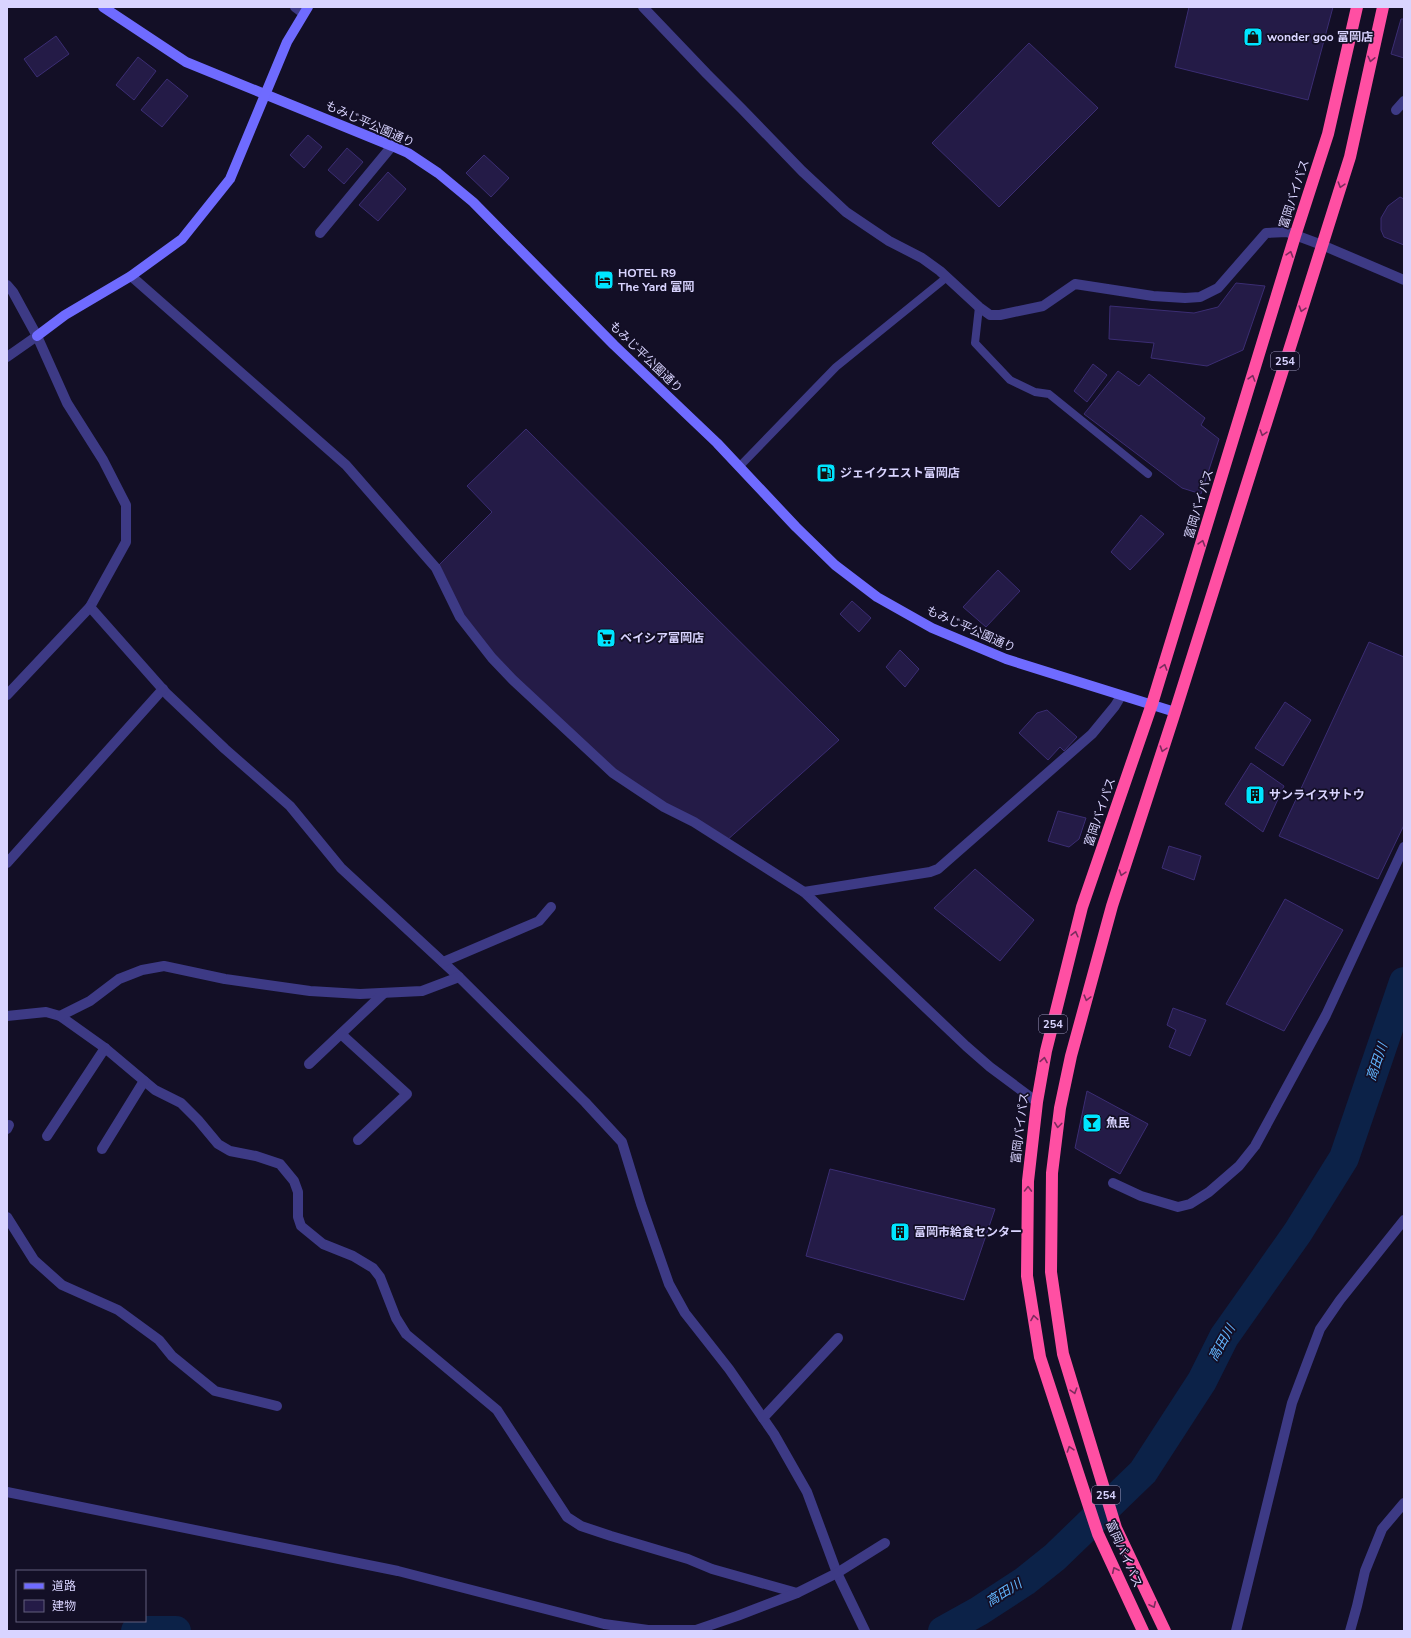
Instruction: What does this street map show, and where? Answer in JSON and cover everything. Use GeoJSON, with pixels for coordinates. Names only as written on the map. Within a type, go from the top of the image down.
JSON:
{"type":"FeatureCollection","features":[{"type":"Feature","properties":{"kind":"highway","name":"富岡バイパス"},"geometry":{"type":"LineString","coordinates":[[1143,1631],[1098,1534],[1040,1357],[1027,1276],[1028,1181],[1037,1102],[1046,1051],[1082,907],[1152,704],[1295,236],[1328,134],[1358,7]]}},
{"type":"Feature","properties":{"kind":"highway","name":"富岡バイパス"},"geometry":{"type":"LineString","coordinates":[[1165,1631],[1116,1528],[1063,1354],[1051,1272],[1052,1173],[1060,1108],[1071,1056],[1112,906],[1175,712],[1350,157],[1383,7]]}},
{"type":"Feature","properties":{"kind":"street","name":"もみじ平公園通り"},"geometry":{"type":"LineString","coordinates":[[103,7],[186,62],[265,95],[358,131],[408,153],[438,173],[473,202],[614,345],[717,443],[796,527],[835,565],[877,596],[932,628],[1006,659],[1175,712]]}},
{"type":"Feature","properties":{"kind":"street"},"geometry":{"type":"LineString","coordinates":[[643,7],[802,171],[846,212],[888,240],[922,258],[947,277],[979,307],[990,315],[1000,315],[1043,306],[1075,284],[1153,296],[1185,298],[1200,297],[1218,288],[1266,233],[1287,232],[1322,245],[1404,280]]}},
{"type":"Feature","properties":{"kind":"street"},"geometry":{"type":"LineString","coordinates":[[7,357],[65,315],[131,276],[182,240],[230,180],[302,9]]}},
{"type":"Feature","properties":{"kind":"street"},"geometry":{"type":"LineString","coordinates":[[1396,110],[1404,101]]}},
{"type":"Feature","properties":{"kind":"street"},"geometry":{"type":"LineString","coordinates":[[320,233],[392,146]]}},
{"type":"Feature","properties":{"kind":"street"},"geometry":{"type":"LineString","coordinates":[[131,276],[346,465],[436,568],[460,617],[492,658],[613,773],[664,807],[694,822],[804,892],[966,1046],[990,1067],[1037,1102]]}},
{"type":"Feature","properties":{"kind":"street"},"geometry":{"type":"LineString","coordinates":[[7,285],[13,292],[37,336],[66,403],[103,460],[126,505],[126,542],[90,608],[7,695]]}},
{"type":"Feature","properties":{"kind":"street"},"geometry":{"type":"LineString","coordinates":[[90,608],[163,689],[225,750],[290,806],[340,868],[460,977],[585,1102],[622,1142],[640,1204],[669,1284],[685,1313],[724,1363],[774,1434],[806,1492],[837,1573],[864,1631]]}},
{"type":"Feature","properties":{"kind":"street"},"geometry":{"type":"LineString","coordinates":[[7,863],[163,689]]}},
{"type":"Feature","properties":{"kind":"street"},"geometry":{"type":"LineString","coordinates":[[804,892],[930,872],[938,869],[1092,734],[1115,706],[1121,696]]}},
{"type":"Feature","properties":{"kind":"street"},"geometry":{"type":"LineString","coordinates":[[1113,1183],[1141,1196],[1178,1208],[1190,1204],[1209,1192],[1239,1166],[1255,1146],[1326,1015],[1404,847]]}},
{"type":"Feature","properties":{"kind":"street"},"geometry":{"type":"LineString","coordinates":[[443,962],[539,921],[551,907]]}},
{"type":"Feature","properties":{"kind":"street"},"geometry":{"type":"LineString","coordinates":[[60,1016],[90,1002],[119,979],[142,970],[164,966],[225,979],[310,991],[360,994],[422,991],[460,977]]}},
{"type":"Feature","properties":{"kind":"street"},"geometry":{"type":"LineString","coordinates":[[309,1064],[384,993]]}},
{"type":"Feature","properties":{"kind":"street"},"geometry":{"type":"LineString","coordinates":[[7,1016],[46,1012],[60,1016],[105,1048],[155,1090],[180,1103],[198,1120],[218,1144],[230,1151],[256,1156],[280,1164],[294,1181],[298,1192],[298,1217],[301,1226],[323,1244],[353,1256],[373,1268],[380,1277],[396,1318],[406,1334],[497,1410],[567,1517],[581,1526],[611,1536],[688,1559],[712,1569],[797,1593]]}},
{"type":"Feature","properties":{"kind":"street"},"geometry":{"type":"LineString","coordinates":[[341,1034],[407,1094],[358,1140]]}},
{"type":"Feature","properties":{"kind":"street"},"geometry":{"type":"LineString","coordinates":[[47,1136],[105,1048]]}},
{"type":"Feature","properties":{"kind":"street"},"geometry":{"type":"LineString","coordinates":[[102,1149],[144,1081]]}},
{"type":"Feature","properties":{"kind":"street"},"geometry":{"type":"LineString","coordinates":[[7,1217],[34,1260],[62,1285],[118,1310],[158,1340],[172,1356],[215,1391],[277,1406]]}},
{"type":"Feature","properties":{"kind":"street"},"geometry":{"type":"LineString","coordinates":[[1236,1631],[1292,1403],[1320,1329],[1340,1300],[1404,1220]]}},
{"type":"Feature","properties":{"kind":"street"},"geometry":{"type":"LineString","coordinates":[[763,1418],[838,1338]]}},
{"type":"Feature","properties":{"kind":"street"},"geometry":{"type":"LineString","coordinates":[[7,1492],[398,1571],[604,1624],[648,1630],[696,1630],[737,1616],[797,1593],[837,1573],[885,1543]]}},
{"type":"Feature","properties":{"kind":"street"},"geometry":{"type":"LineString","coordinates":[[1350,1631],[1364,1571],[1382,1529],[1404,1503]]}},
{"type":"Feature","properties":{"kind":"lane"},"geometry":{"type":"LineString","coordinates":[[739,467],[836,367],[947,277]]}},
{"type":"Feature","properties":{"kind":"lane"},"geometry":{"type":"LineString","coordinates":[[979,307],[975,343],[1010,380],[1035,392],[1049,394],[1148,474]]}},
{"type":"Feature","properties":{"kind":"building","name":"wonder goo 富岡店"},"geometry":{"type":"Polygon","coordinates":[[[1189,7],[1333,7],[1308,100],[1175,67],[1189,7]]]}},
{"type":"Feature","properties":{"kind":"building"},"geometry":{"type":"Polygon","coordinates":[[[1401,19],[1404,19],[1404,58],[1391,54],[1401,19]]]}},
{"type":"Feature","properties":{"kind":"building"},"geometry":{"type":"Polygon","coordinates":[[[56,36],[69,54],[37,77],[24,59],[56,36]]]}},
{"type":"Feature","properties":{"kind":"building"},"geometry":{"type":"Polygon","coordinates":[[[1029,43],[1098,108],[999,207],[932,143],[1029,43]]]}},
{"type":"Feature","properties":{"kind":"building"},"geometry":{"type":"Polygon","coordinates":[[[138,57],[156,71],[134,100],[116,85],[138,57]]]}},
{"type":"Feature","properties":{"kind":"building"},"geometry":{"type":"Polygon","coordinates":[[[167,79],[188,96],[162,127],[141,110],[167,79]]]}},
{"type":"Feature","properties":{"kind":"building"},"geometry":{"type":"Polygon","coordinates":[[[308,135],[322,147],[304,168],[290,155],[308,135]]]}},
{"type":"Feature","properties":{"kind":"building"},"geometry":{"type":"Polygon","coordinates":[[[347,148],[363,162],[344,184],[328,170],[347,148]]]}},
{"type":"Feature","properties":{"kind":"building"},"geometry":{"type":"Polygon","coordinates":[[[484,155],[509,178],[491,197],[466,173],[484,155]]]}},
{"type":"Feature","properties":{"kind":"building"},"geometry":{"type":"Polygon","coordinates":[[[388,172],[406,189],[378,221],[359,205],[388,172]]]}},
{"type":"Feature","properties":{"kind":"building"},"geometry":{"type":"Polygon","coordinates":[[[1400,197],[1404,199],[1404,245],[1384,237],[1381,230],[1381,218],[1388,206],[1400,197]]]}},
{"type":"Feature","properties":{"kind":"building"},"geometry":{"type":"Polygon","coordinates":[[[1236,283],[1265,286],[1243,350],[1207,366],[1151,358],[1154,343],[1109,339],[1110,306],[1194,313],[1218,307],[1236,283]]]}},
{"type":"Feature","properties":{"kind":"building"},"geometry":{"type":"Polygon","coordinates":[[[1093,364],[1107,375],[1087,402],[1074,391],[1093,364]]]}},
{"type":"Feature","properties":{"kind":"building"},"geometry":{"type":"Polygon","coordinates":[[[1118,371],[1139,386],[1149,374],[1205,418],[1201,425],[1219,439],[1201,494],[1182,488],[1084,414],[1118,371]]]}},
{"type":"Feature","properties":{"kind":"building","name":"ベイシア富岡店"},"geometry":{"type":"Polygon","coordinates":[[[526,429],[839,740],[725,842],[613,773],[492,658],[460,617],[436,568],[492,512],[467,486],[526,429]]]}},
{"type":"Feature","properties":{"kind":"building"},"geometry":{"type":"Polygon","coordinates":[[[1141,515],[1164,534],[1130,570],[1111,552],[1141,515]]]}},
{"type":"Feature","properties":{"kind":"building"},"geometry":{"type":"Polygon","coordinates":[[[998,570],[1020,591],[986,627],[963,607],[998,570]]]}},
{"type":"Feature","properties":{"kind":"building"},"geometry":{"type":"Polygon","coordinates":[[[852,601],[871,618],[859,632],[840,614],[852,601]]]}},
{"type":"Feature","properties":{"kind":"building"},"geometry":{"type":"Polygon","coordinates":[[[1369,642],[1404,657],[1404,825],[1378,879],[1279,836],[1369,642]]]}},
{"type":"Feature","properties":{"kind":"building"},"geometry":{"type":"Polygon","coordinates":[[[900,650],[919,669],[905,687],[886,667],[900,650]]]}},
{"type":"Feature","properties":{"kind":"building"},"geometry":{"type":"Polygon","coordinates":[[[1285,702],[1311,720],[1283,766],[1255,748],[1285,702]]]}},
{"type":"Feature","properties":{"kind":"building"},"geometry":{"type":"Polygon","coordinates":[[[1047,710],[1077,737],[1064,751],[1060,747],[1048,760],[1019,733],[1037,713],[1047,710]]]}},
{"type":"Feature","properties":{"kind":"building","name":"サンライスサトウ"},"geometry":{"type":"Polygon","coordinates":[[[1251,763],[1284,786],[1263,832],[1225,804],[1251,763]]]}},
{"type":"Feature","properties":{"kind":"building"},"geometry":{"type":"Polygon","coordinates":[[[1058,811],[1086,818],[1079,839],[1069,847],[1048,841],[1058,811]]]}},
{"type":"Feature","properties":{"kind":"building"},"geometry":{"type":"Polygon","coordinates":[[[1169,846],[1201,856],[1194,880],[1162,868],[1169,846]]]}},
{"type":"Feature","properties":{"kind":"building"},"geometry":{"type":"Polygon","coordinates":[[[975,869],[1034,920],[1000,961],[934,908],[975,869]]]}},
{"type":"Feature","properties":{"kind":"building"},"geometry":{"type":"Polygon","coordinates":[[[1285,899],[1343,930],[1284,1031],[1226,1004],[1285,899]]]}},
{"type":"Feature","properties":{"kind":"building"},"geometry":{"type":"Polygon","coordinates":[[[1173,1008],[1206,1020],[1190,1056],[1169,1047],[1176,1030],[1167,1025],[1173,1008]]]}},
{"type":"Feature","properties":{"kind":"building"},"geometry":{"type":"Polygon","coordinates":[[[1087,1091],[1148,1124],[1120,1174],[1075,1148],[1087,1091]]]}},
{"type":"Feature","properties":{"kind":"building","name":"富岡市給食センター"},"geometry":{"type":"Polygon","coordinates":[[[830,1169],[995,1209],[964,1300],[806,1256],[830,1169]]]}},
{"type":"Feature","properties":{"kind":"waterway","name":"高田川"},"geometry":{"type":"LineString","coordinates":[[943,1631],[979,1611],[1025,1581],[1055,1557],[1143,1472],[1202,1381],[1224,1337],[1298,1232],[1344,1158],[1404,982]]}},
{"type":"Feature","properties":{"kind":"waterway","name":"高田川"},"geometry":{"type":"LineString","coordinates":[[136,1631],[176,1631]]}},
{"type":"Feature","properties":{"kind":"place","name":"wonder goo 富岡店"},"geometry":{"type":"Point","coordinates":[1253,37]}},
{"type":"Feature","properties":{"kind":"place","name":"HOTEL R9 The Yard 富岡"},"geometry":{"type":"Point","coordinates":[604,280]}},
{"type":"Feature","properties":{"kind":"place","name":"ジェイクエスト富岡店"},"geometry":{"type":"Point","coordinates":[826,473]}},
{"type":"Feature","properties":{"kind":"place","name":"ベイシア富岡店"},"geometry":{"type":"Point","coordinates":[606,638]}},
{"type":"Feature","properties":{"kind":"place","name":"サンライスサトウ"},"geometry":{"type":"Point","coordinates":[1255,795]}},
{"type":"Feature","properties":{"kind":"place","name":"魚民"},"geometry":{"type":"Point","coordinates":[1092,1123]}},
{"type":"Feature","properties":{"kind":"place","name":"富岡市給食センター"},"geometry":{"type":"Point","coordinates":[900,1232]}}]}
